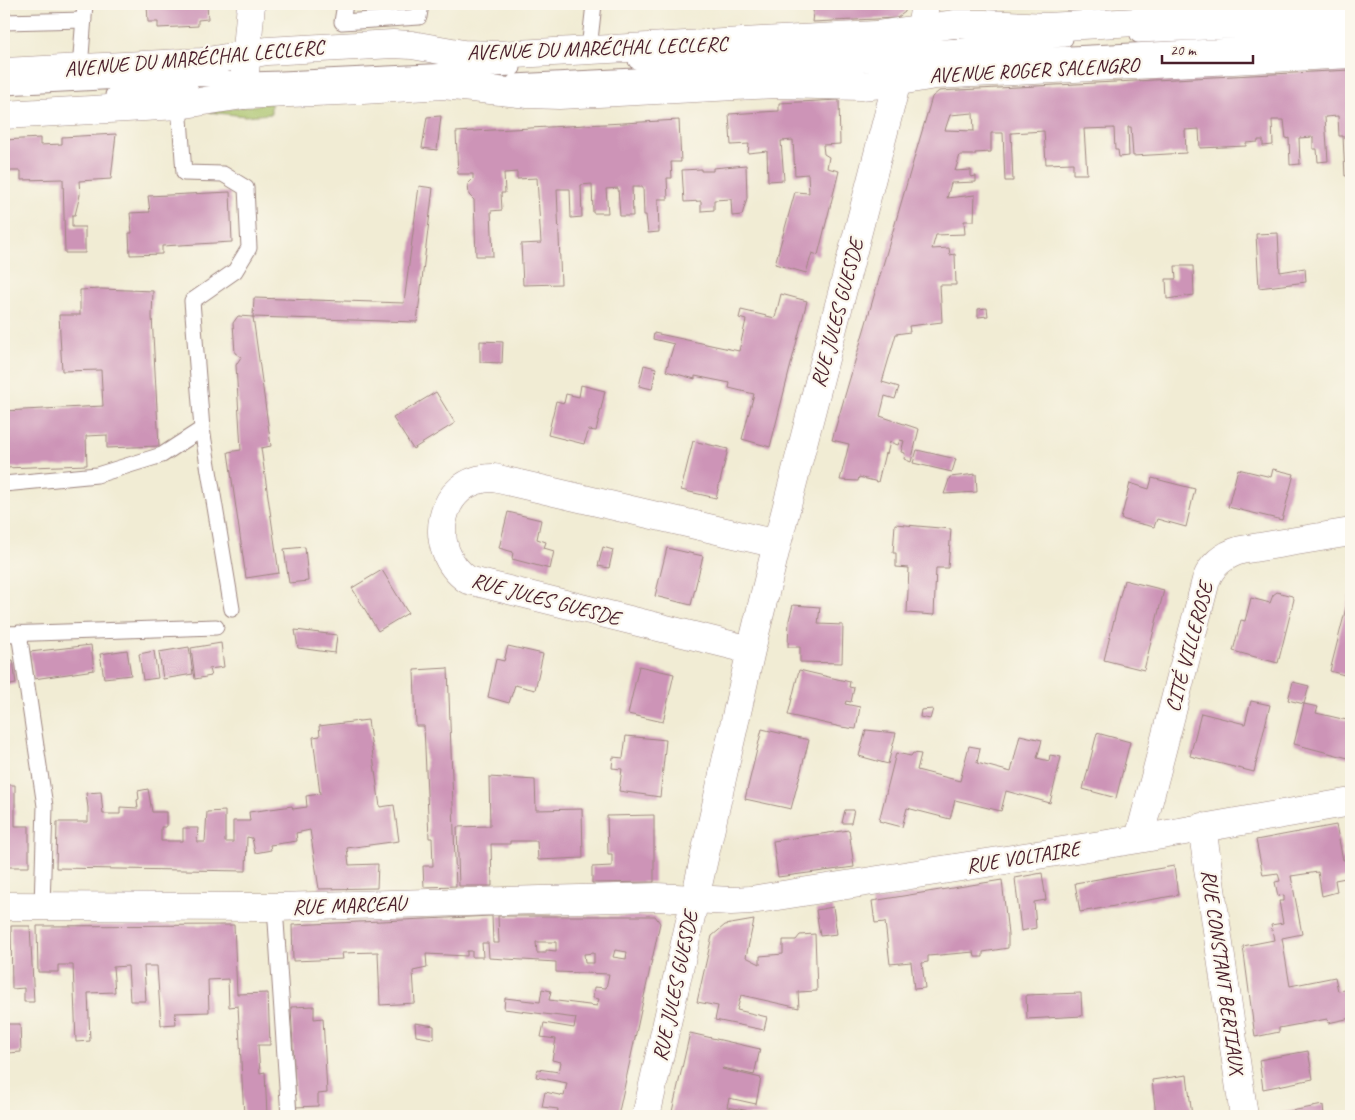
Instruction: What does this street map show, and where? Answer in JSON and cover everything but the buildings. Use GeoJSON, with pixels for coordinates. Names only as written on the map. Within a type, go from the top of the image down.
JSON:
{"type":"FeatureCollection","features":[{"type":"Feature","properties":{"kind":"street"},"geometry":{"type":"LineString","coordinates":[[244,76],[250,4]]}},
{"type":"Feature","properties":{"kind":"street","name":"AVENUE ROGER SALENGRO"},"geometry":{"type":"LineString","coordinates":[[1351,10],[1300,9],[1047,27],[954,24],[913,45],[944,74],[1351,54]]}},
{"type":"Feature","properties":{"kind":"street","name":"AVENUE DU MARÉCHAL LECLERC"},"geometry":{"type":"LineString","coordinates":[[4,115],[179,105],[244,76],[281,50],[393,44],[412,45],[458,54],[526,54],[589,49],[876,35],[913,45]]}},
{"type":"Feature","properties":{"kind":"street","name":"AVENUE DU MARÉCHAL LECLERC"},"geometry":{"type":"LineString","coordinates":[[4,72],[202,62],[244,76],[362,90],[443,85],[528,94],[559,95],[777,84],[860,86],[913,45]]}},
{"type":"Feature","properties":{"kind":"street","name":"RUE JULES GUESDE"},"geometry":{"type":"LineString","coordinates":[[646,1116],[776,544],[913,45]]}},
{"type":"Feature","properties":{"kind":"street","name":"RUE JULES GUESDE"},"geometry":{"type":"LineString","coordinates":[[751,650],[468,580],[454,569],[445,554],[442,535],[444,516],[452,500],[464,488],[478,480],[494,478],[776,544]]}},
{"type":"Feature","properties":{"kind":"street","name":"CITÉ VILLEROSE"},"geometry":{"type":"LineString","coordinates":[[1139,839],[1210,570],[1223,558],[1241,550],[1351,532]]}},
{"type":"Feature","properties":{"kind":"street","name":"RUE VOLTAIRE"},"geometry":{"type":"LineString","coordinates":[[694,900],[731,902],[751,900],[1139,839],[1351,802]]}},
{"type":"Feature","properties":{"kind":"street","name":"RUE CONSTANT BERTIAUX"},"geometry":{"type":"LineString","coordinates":[[1202,827],[1244,1116]]}},
{"type":"Feature","properties":{"kind":"street","name":"RUE MARCEAU"},"geometry":{"type":"LineString","coordinates":[[4,906],[275,907],[657,897],[694,900]]}},
{"type":"Feature","properties":{"kind":"lane"},"geometry":{"type":"LineString","coordinates":[[80,68],[85,4]]}},
{"type":"Feature","properties":{"kind":"lane"},"geometry":{"type":"LineString","coordinates":[[344,4],[342,22],[419,17],[420,4]]}},
{"type":"Feature","properties":{"kind":"lane"},"geometry":{"type":"LineString","coordinates":[[589,49],[594,4]]}},
{"type":"Feature","properties":{"kind":"lane"},"geometry":{"type":"LineString","coordinates":[[4,22],[84,20]]}},
{"type":"Feature","properties":{"kind":"lane"},"geometry":{"type":"LineString","coordinates":[[4,87],[1351,26]]}},
{"type":"Feature","properties":{"kind":"lane"},"geometry":{"type":"LineString","coordinates":[[913,45],[1351,40]]}},
{"type":"Feature","properties":{"kind":"lane"},"geometry":{"type":"LineString","coordinates":[[4,102],[163,92],[244,76]]}},
{"type":"Feature","properties":{"kind":"lane"},"geometry":{"type":"LineString","coordinates":[[179,105],[184,173],[223,174],[246,188],[249,248],[234,271],[192,301],[202,429],[232,609]]}},
{"type":"Feature","properties":{"kind":"lane"},"geometry":{"type":"LineString","coordinates":[[4,484],[96,475],[162,455],[202,429]]}},
{"type":"Feature","properties":{"kind":"lane"},"geometry":{"type":"LineString","coordinates":[[4,634],[216,627]]}},
{"type":"Feature","properties":{"kind":"lane"},"geometry":{"type":"LineString","coordinates":[[19,634],[45,806],[42,906]]}},
{"type":"Feature","properties":{"kind":"lane"},"geometry":{"type":"LineString","coordinates":[[275,907],[289,1116]]}},
{"type":"Feature","properties":{"kind":"green space"},"geometry":{"type":"Polygon","coordinates":[[[271,103],[271,114],[245,116],[209,112],[271,103]]]}}]}
